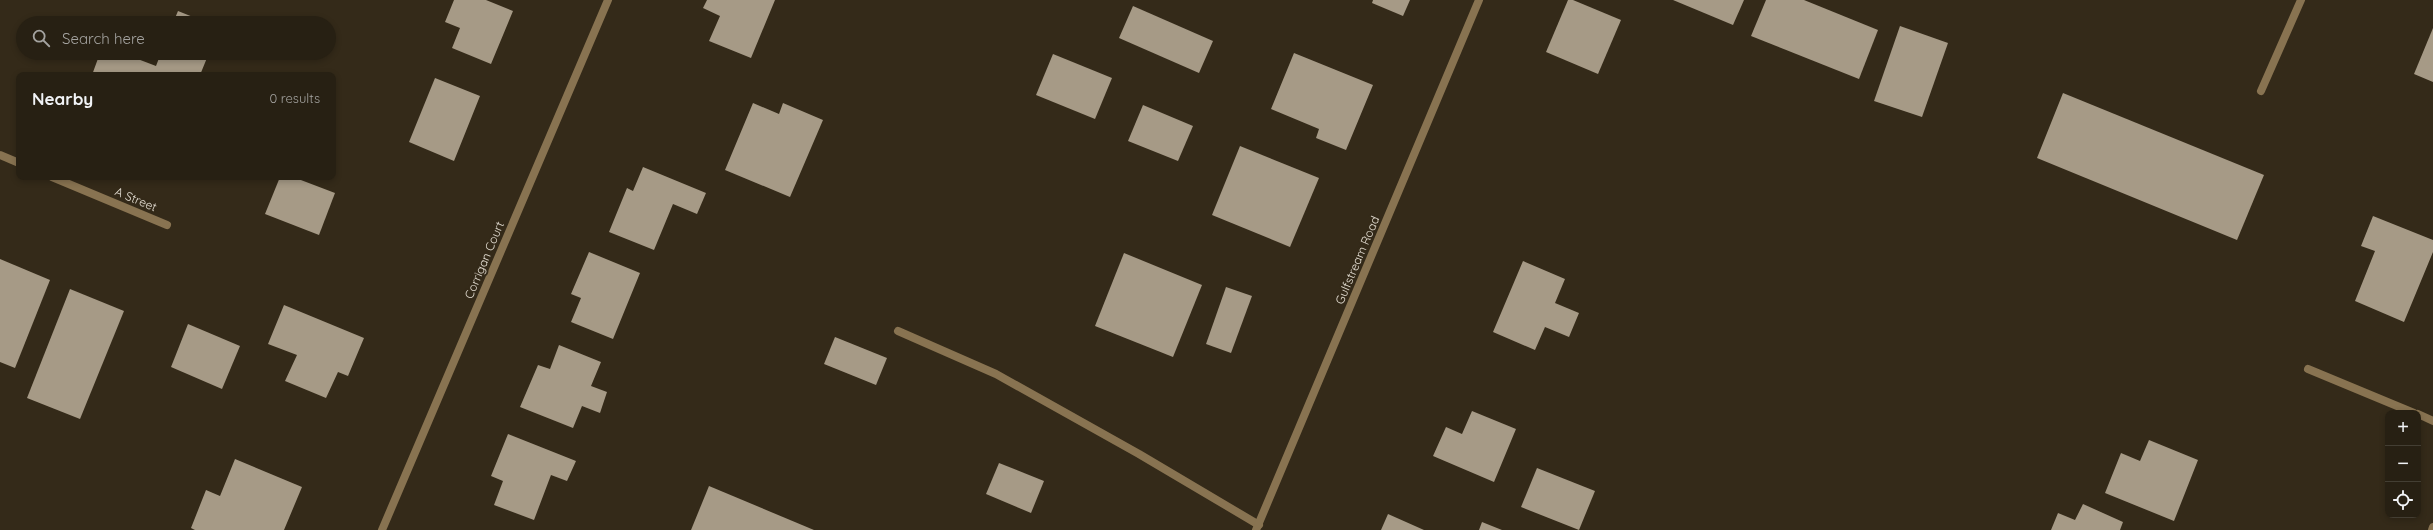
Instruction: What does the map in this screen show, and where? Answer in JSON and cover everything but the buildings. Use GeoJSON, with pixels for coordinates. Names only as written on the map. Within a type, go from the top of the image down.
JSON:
{"type":"FeatureCollection","features":[{"type":"Feature","properties":{"kind":"street","name":"Corrigan Court"},"geometry":{"type":"LineString","coordinates":[[382,530],[608,0]]}},
{"type":"Feature","properties":{"kind":"street","name":"Gulfstream Road"},"geometry":{"type":"LineString","coordinates":[[1257,527],[1479,0]]}},
{"type":"Feature","properties":{"kind":"street"},"geometry":{"type":"LineString","coordinates":[[2261,91],[2302,0]]}},
{"type":"Feature","properties":{"kind":"street"},"geometry":{"type":"LineString","coordinates":[[0,155],[16,162]]}},
{"type":"Feature","properties":{"kind":"street","name":"A Street"},"geometry":{"type":"LineString","coordinates":[[59,180],[167,225]]}},
{"type":"Feature","properties":{"kind":"street"},"geometry":{"type":"LineString","coordinates":[[898,331],[996,374],[1139,454],[1257,527]]}},
{"type":"Feature","properties":{"kind":"street"},"geometry":{"type":"LineString","coordinates":[[2308,369],[2407,410]]}},
{"type":"Feature","properties":{"kind":"street"},"geometry":{"type":"LineString","coordinates":[[2421,415],[2433,421]]}}]}
